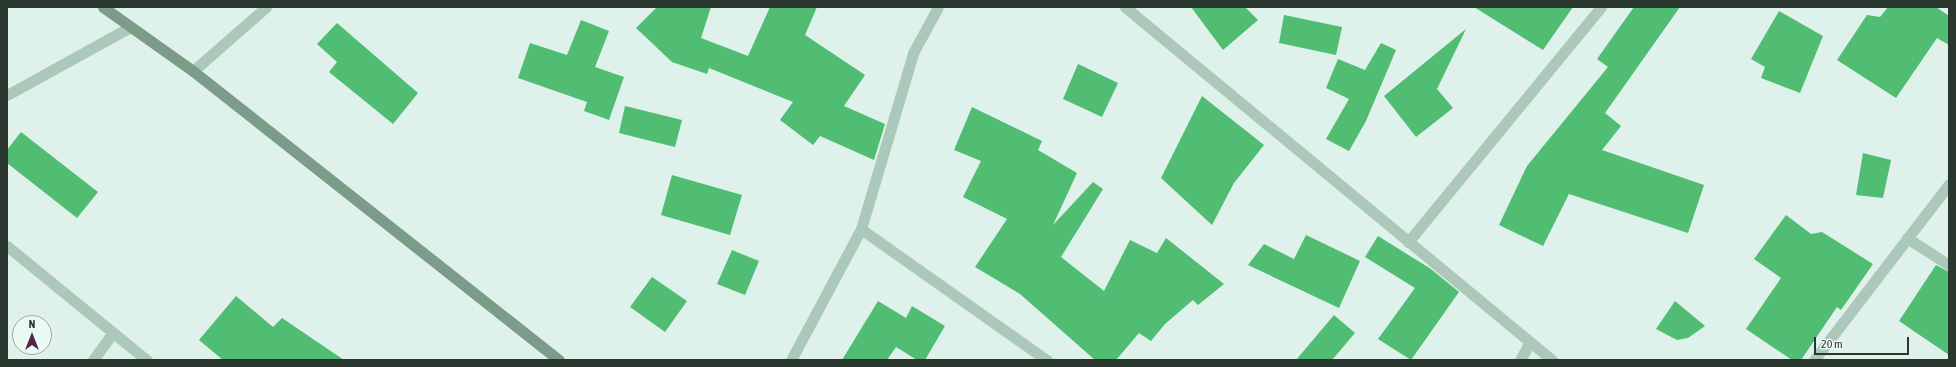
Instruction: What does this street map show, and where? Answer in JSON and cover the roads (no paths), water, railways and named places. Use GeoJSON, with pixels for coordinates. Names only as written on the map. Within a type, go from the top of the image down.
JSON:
{"type":"FeatureCollection","features":[{"type":"Feature","properties":{"kind":"main road"},"geometry":{"type":"LineString","coordinates":[[104,7],[193,71],[559,360]]}},
{"type":"Feature","properties":{"kind":"street"},"geometry":{"type":"LineString","coordinates":[[193,71],[266,7]]}},
{"type":"Feature","properties":{"kind":"street"},"geometry":{"type":"LineString","coordinates":[[791,360],[861,228],[913,53],[938,7]]}},
{"type":"Feature","properties":{"kind":"street"},"geometry":{"type":"LineString","coordinates":[[1125,7],[1529,344],[1552,360]]}},
{"type":"Feature","properties":{"kind":"street"},"geometry":{"type":"LineString","coordinates":[[1408,242],[1601,7]]}},
{"type":"Feature","properties":{"kind":"street"},"geometry":{"type":"LineString","coordinates":[[7,95],[130,27]]}},
{"type":"Feature","properties":{"kind":"street"},"geometry":{"type":"LineString","coordinates":[[1814,360],[1949,184]]}},
{"type":"Feature","properties":{"kind":"street"},"geometry":{"type":"LineString","coordinates":[[861,228],[1047,360]]}},
{"type":"Feature","properties":{"kind":"street"},"geometry":{"type":"LineString","coordinates":[[1907,238],[1949,265]]}},
{"type":"Feature","properties":{"kind":"street"},"geometry":{"type":"LineString","coordinates":[[7,246],[148,360]]}},
{"type":"Feature","properties":{"kind":"street"},"geometry":{"type":"LineString","coordinates":[[93,360],[113,332]]}},
{"type":"Feature","properties":{"kind":"street"},"geometry":{"type":"LineString","coordinates":[[1520,360],[1529,344]]}}]}
